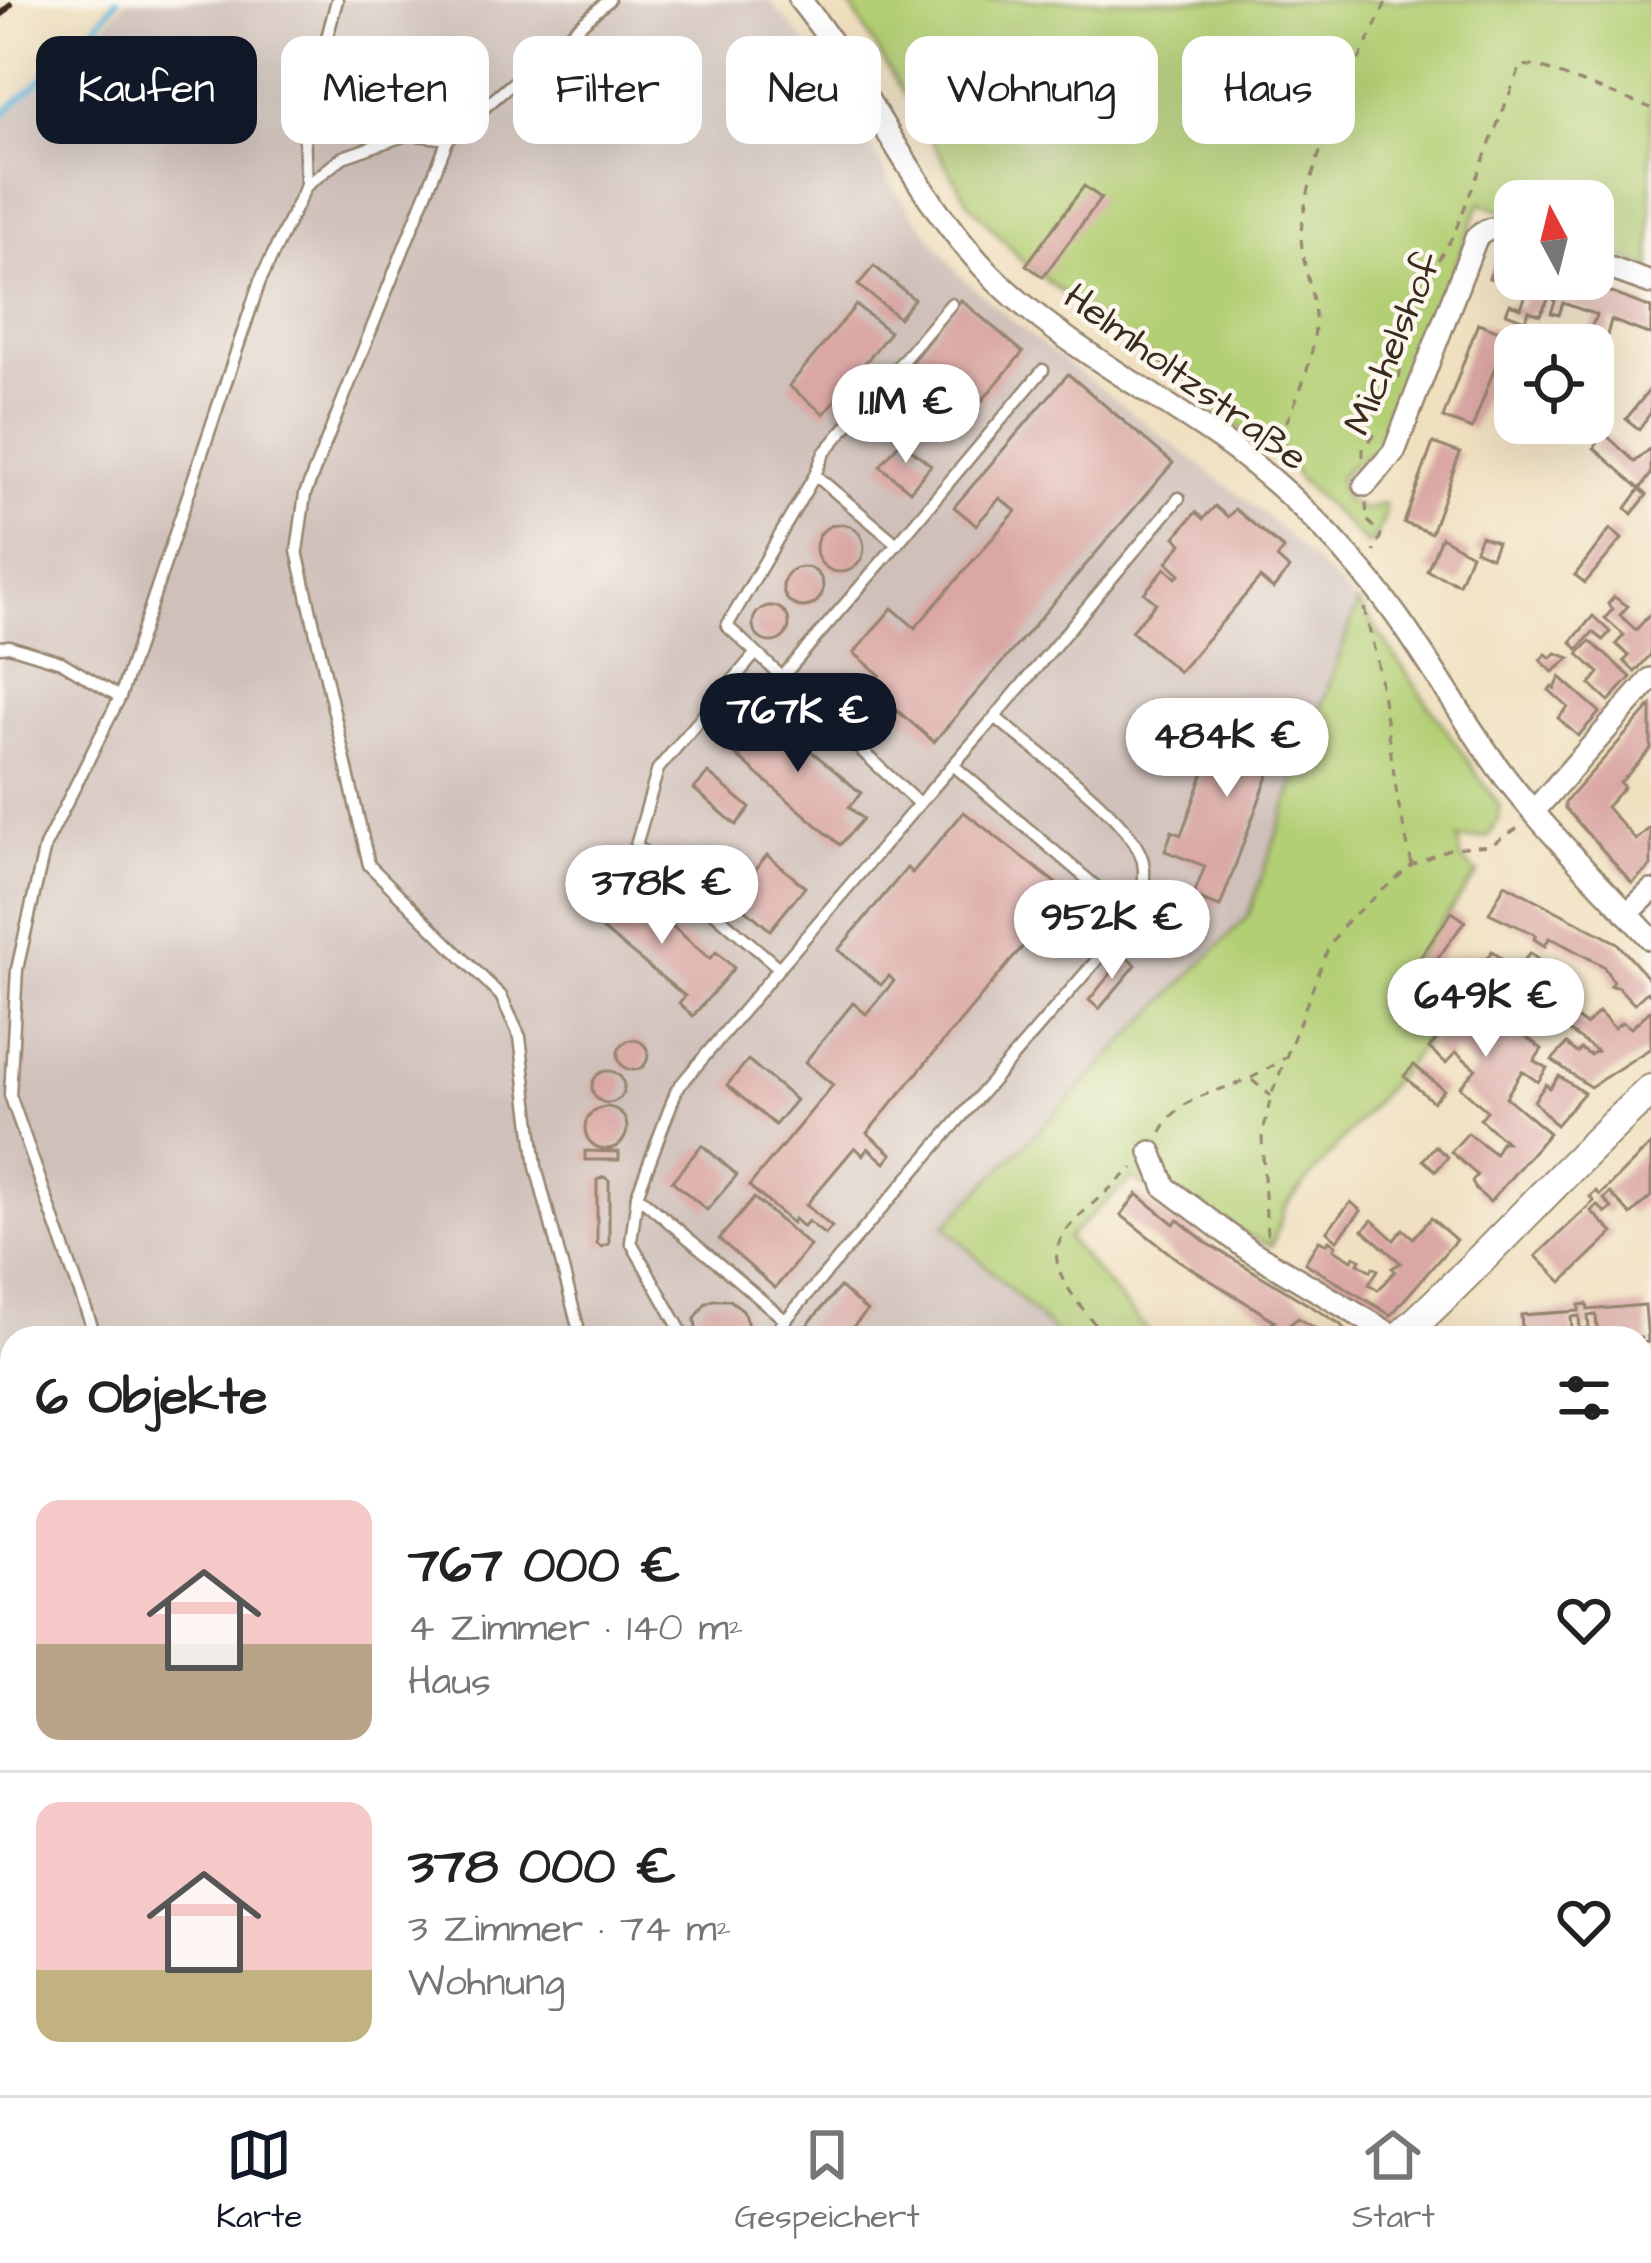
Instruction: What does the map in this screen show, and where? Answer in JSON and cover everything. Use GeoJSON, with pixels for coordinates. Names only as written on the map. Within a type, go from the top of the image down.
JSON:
{"type":"FeatureCollection","features":[{"type":"Feature","properties":{"kind":"street","name":"Helmholtzstraße"},"geometry":{"type":"LineString","coordinates":[[800,0],[837,49],[917,183],[964,246],[1010,293],[1070,341],[1265,474],[1365,575],[1534,812],[1651,939]]}},
{"type":"Feature","properties":{"kind":"street","name":"Michelshof"},"geometry":{"type":"LineString","coordinates":[[1365,485],[1394,452],[1476,238],[1494,228]]}},
{"type":"Feature","properties":{"kind":"street"},"geometry":{"type":"LineString","coordinates":[[1614,270],[1651,283]]}},
{"type":"Feature","properties":{"kind":"street"},"geometry":{"type":"LineString","coordinates":[[1534,812],[1651,679]]}},
{"type":"Feature","properties":{"kind":"street"},"geometry":{"type":"LineString","coordinates":[[1627,914],[1651,891]]}},
{"type":"Feature","properties":{"kind":"street"},"geometry":{"type":"LineString","coordinates":[[1412,1326],[1651,1090]]}},
{"type":"Feature","properties":{"kind":"street"},"geometry":{"type":"LineString","coordinates":[[1151,1152],[1165,1186],[1249,1250],[1378,1326]]}},
{"type":"Feature","properties":{"kind":"lane"},"geometry":{"type":"LineString","coordinates":[[306,186],[304,124],[338,0]]}},
{"type":"Feature","properties":{"kind":"lane"},"geometry":{"type":"LineString","coordinates":[[489,104],[609,0]]}},
{"type":"Feature","properties":{"kind":"lane"},"geometry":{"type":"LineString","coordinates":[[92,1326],[10,1095],[17,968],[46,846],[119,697],[260,281],[306,186],[343,157],[380,144]]}},
{"type":"Feature","properties":{"kind":"lane"},"geometry":{"type":"LineString","coordinates":[[446,144],[305,494],[297,551],[369,865],[501,997],[520,1037],[536,1167],[578,1326]]}},
{"type":"Feature","properties":{"kind":"lane"},"geometry":{"type":"LineString","coordinates":[[919,804],[727,626],[824,453],[951,304]]}},
{"type":"Feature","properties":{"kind":"lane"},"geometry":{"type":"LineString","coordinates":[[782,677],[1043,370]]}},
{"type":"Feature","properties":{"kind":"lane"},"geometry":{"type":"LineString","coordinates":[[815,475],[897,544]]}},
{"type":"Feature","properties":{"kind":"lane"},"geometry":{"type":"LineString","coordinates":[[678,1326],[631,1242],[637,1195],[677,1089],[1179,498]]}},
{"type":"Feature","properties":{"kind":"lane"},"geometry":{"type":"LineString","coordinates":[[0,647],[61,662],[119,697]]}},
{"type":"Feature","properties":{"kind":"lane"},"geometry":{"type":"LineString","coordinates":[[756,652],[658,769],[636,845],[778,968]]}},
{"type":"Feature","properties":{"kind":"lane"},"geometry":{"type":"LineString","coordinates":[[780,1326],[1133,918],[1142,894],[1144,865],[1135,839],[995,717]]}},
{"type":"Feature","properties":{"kind":"lane"},"geometry":{"type":"LineString","coordinates":[[953,765],[1133,918]]}},
{"type":"Feature","properties":{"kind":"lane"},"geometry":{"type":"LineString","coordinates":[[637,1195],[785,1320]]}},
{"type":"Feature","properties":{"kind":"path"},"geometry":{"type":"LineString","coordinates":[[1265,474],[1303,382],[1312,347],[1315,322],[1300,231],[1306,203],[1321,153],[1387,0]]}},
{"type":"Feature","properties":{"kind":"path"},"geometry":{"type":"LineString","coordinates":[[1397,385],[1415,298],[1454,234],[1521,65],[1540,67],[1651,108]]}},
{"type":"Feature","properties":{"kind":"path"},"geometry":{"type":"LineString","coordinates":[[1382,428],[1363,448],[1366,520],[1381,535],[1365,575],[1364,607],[1412,866]]}},
{"type":"Feature","properties":{"kind":"path"},"geometry":{"type":"LineString","coordinates":[[1249,1250],[1267,1249],[1262,1138],[1271,1096],[1328,946],[1348,920],[1412,866],[1450,848],[1491,845],[1516,831],[1534,812]]}},
{"type":"Feature","properties":{"kind":"path"},"geometry":{"type":"LineString","coordinates":[[1097,1326],[1060,1282],[1054,1261],[1062,1233],[1151,1152],[1166,1123],[1186,1104],[1209,1090],[1251,1079],[1290,1054]]}},
{"type":"Feature","properties":{"kind":"path"},"geometry":{"type":"LineString","coordinates":[[1251,1079],[1271,1096]]}},
{"type":"Feature","properties":{"kind":"shaded area"},"geometry":{"type":"Polygon","coordinates":[[[127,0],[769,0],[800,36],[726,36],[726,144],[869,144],[892,185],[959,275],[1017,325],[1263,513],[1358,603],[1248,916],[946,1226],[1048,1326],[0,1326],[0,121],[36,89],[36,144],[257,144],[257,36],[95,36],[127,0]]]}},
{"type":"Feature","properties":{"kind":"green space"},"geometry":{"type":"Polygon","coordinates":[[[847,0],[1651,0],[1651,268],[1614,254],[1614,180],[1494,180],[1494,208],[1480,203],[1389,442],[1355,462],[1339,479],[1345,500],[1364,510],[1384,503],[1382,523],[1367,544],[1297,477],[1287,455],[1260,443],[1026,265],[970,204],[934,144],[1158,144],[1158,36],[905,36],[905,96],[881,56],[881,36],[869,36],[847,0]]]}},
{"type":"Feature","properties":{"kind":"green space"},"geometry":{"type":"Polygon","coordinates":[[[1358,603],[1500,807],[1488,837],[1458,839],[1461,859],[1478,873],[1404,973],[1450,1014],[1285,1207],[1272,1246],[1131,1179],[1067,1238],[1144,1326],[1048,1326],[945,1226],[1248,916],[1358,603]]]}},
{"type":"Feature","properties":{"kind":"building"},"geometry":{"type":"Polygon","coordinates":[[[1084,186],[1101,198],[1043,277],[1026,265],[1084,186]]]}},
{"type":"Feature","properties":{"kind":"building"},"geometry":{"type":"Polygon","coordinates":[[[874,266],[914,299],[899,318],[858,285],[874,266]]]}},
{"type":"Feature","properties":{"kind":"building"},"geometry":{"type":"Polygon","coordinates":[[[1614,294],[1651,308],[1651,335],[1611,320],[1610,324],[1592,324],[1597,315],[1563,303],[1559,315],[1551,313],[1555,302],[1614,300],[1614,294]]]}},
{"type":"Feature","properties":{"kind":"building"},"geometry":{"type":"Polygon","coordinates":[[[961,300],[1023,352],[965,421],[905,370],[961,300]]]}},
{"type":"Feature","properties":{"kind":"building"},"geometry":{"type":"Polygon","coordinates":[[[1524,300],[1548,300],[1540,315],[1529,311],[1525,320],[1506,313],[1510,304],[1521,308],[1524,300]]]}},
{"type":"Feature","properties":{"kind":"building"},"geometry":{"type":"Polygon","coordinates":[[[856,305],[890,332],[824,414],[789,386],[856,305]]]}},
{"type":"Feature","properties":{"kind":"building"},"geometry":{"type":"Polygon","coordinates":[[[1478,323],[1494,329],[1494,369],[1472,429],[1443,418],[1478,323]]]}},
{"type":"Feature","properties":{"kind":"building"},"geometry":{"type":"Polygon","coordinates":[[[1068,374],[1173,463],[934,742],[886,701],[879,710],[862,696],[880,675],[854,653],[892,608],[915,628],[1016,511],[1000,498],[976,525],[954,507],[1068,374]]]}},
{"type":"Feature","properties":{"kind":"building"},"geometry":{"type":"Polygon","coordinates":[[[1651,388],[1651,412],[1639,429],[1626,419],[1651,388]]]}},
{"type":"Feature","properties":{"kind":"building"},"geometry":{"type":"Polygon","coordinates":[[[901,441],[931,465],[910,491],[880,466],[901,441]]]}},
{"type":"Feature","properties":{"kind":"building"},"geometry":{"type":"Polygon","coordinates":[[[1614,442],[1635,462],[1651,448],[1651,474],[1640,489],[1594,448],[1614,442]]]}},
{"type":"Feature","properties":{"kind":"building"},"geometry":{"type":"Polygon","coordinates":[[[1433,443],[1460,453],[1431,533],[1404,523],[1433,443]]]}},
{"type":"Feature","properties":{"kind":"building"},"geometry":{"type":"Polygon","coordinates":[[[1640,489],[1647,495],[1632,514],[1626,508],[1640,489]]]}},
{"type":"Feature","properties":{"kind":"building"},"geometry":{"type":"Polygon","coordinates":[[[1215,506],[1228,517],[1235,509],[1284,549],[1277,558],[1289,569],[1273,589],[1260,578],[1179,672],[1131,631],[1156,603],[1144,593],[1165,568],[1176,578],[1180,574],[1167,562],[1182,544],[1175,537],[1196,512],[1203,519],[1215,506]]]}},
{"type":"Feature","properties":{"kind":"building"},"geometry":{"type":"Polygon","coordinates":[[[840,524],[857,531],[864,548],[857,565],[840,572],[823,565],[816,548],[823,531],[840,524]]]}},
{"type":"Feature","properties":{"kind":"building"},"geometry":{"type":"Polygon","coordinates":[[[1610,529],[1622,539],[1585,583],[1575,575],[1610,529]]]}},
{"type":"Feature","properties":{"kind":"building"},"geometry":{"type":"Polygon","coordinates":[[[1481,536],[1497,542],[1491,557],[1475,550],[1481,536]]]}},
{"type":"Feature","properties":{"kind":"building"},"geometry":{"type":"Polygon","coordinates":[[[1441,537],[1471,554],[1459,584],[1427,571],[1441,537]]]}},
{"type":"Feature","properties":{"kind":"building"},"geometry":{"type":"Polygon","coordinates":[[[803,567],[817,573],[823,587],[817,601],[803,607],[789,601],[783,587],[789,573],[803,567]]]}},
{"type":"Feature","properties":{"kind":"building"},"geometry":{"type":"Polygon","coordinates":[[[1614,597],[1628,606],[1620,615],[1636,630],[1651,613],[1651,654],[1635,672],[1624,661],[1629,656],[1616,644],[1624,635],[1605,618],[1613,609],[1608,604],[1614,597]]]}},
{"type":"Feature","properties":{"kind":"building"},"geometry":{"type":"Polygon","coordinates":[[[771,606],[783,612],[789,624],[783,636],[771,642],[759,636],[753,624],[759,612],[771,606]]]}},
{"type":"Feature","properties":{"kind":"building"},"geometry":{"type":"Polygon","coordinates":[[[1593,616],[1610,632],[1603,640],[1593,632],[1578,649],[1571,642],[1593,616]]]}},
{"type":"Feature","properties":{"kind":"building"},"geometry":{"type":"Polygon","coordinates":[[[1590,641],[1631,677],[1609,701],[1590,684],[1599,673],[1578,654],[1590,641]]]}},
{"type":"Feature","properties":{"kind":"building"},"geometry":{"type":"Polygon","coordinates":[[[1556,653],[1570,658],[1553,672],[1540,660],[1556,653]]]}},
{"type":"Feature","properties":{"kind":"building"},"geometry":{"type":"Polygon","coordinates":[[[1560,677],[1600,712],[1578,736],[1558,718],[1568,707],[1549,690],[1555,689],[1560,677]]]}},
{"type":"Feature","properties":{"kind":"building"},"geometry":{"type":"Polygon","coordinates":[[[1228,706],[1286,727],[1220,907],[1193,897],[1205,866],[1165,851],[1172,831],[1181,835],[1228,706]]]}},
{"type":"Feature","properties":{"kind":"building"},"geometry":{"type":"Polygon","coordinates":[[[1651,706],[1651,749],[1620,783],[1624,787],[1606,807],[1636,840],[1651,827],[1651,866],[1632,883],[1565,808],[1565,802],[1651,706]]]}},
{"type":"Feature","properties":{"kind":"building"},"geometry":{"type":"Polygon","coordinates":[[[765,712],[861,793],[849,807],[863,819],[840,845],[724,745],[745,720],[753,726],[765,712]]]}},
{"type":"Feature","properties":{"kind":"building"},"geometry":{"type":"Polygon","coordinates":[[[708,773],[750,808],[736,825],[694,789],[708,773]]]}},
{"type":"Feature","properties":{"kind":"building"},"geometry":{"type":"Polygon","coordinates":[[[964,812],[1062,888],[1039,917],[1044,921],[867,1133],[892,1154],[885,1163],[868,1148],[863,1155],[855,1147],[806,1205],[832,1227],[825,1235],[808,1221],[803,1227],[794,1219],[792,1223],[749,1186],[833,1085],[805,1062],[853,1003],[866,1014],[894,981],[889,976],[881,985],[838,950],[907,868],[912,873],[964,812]]]}},
{"type":"Feature","properties":{"kind":"building"},"geometry":{"type":"Polygon","coordinates":[[[767,855],[805,887],[770,930],[732,898],[767,855]]]}},
{"type":"Feature","properties":{"kind":"building"},"geometry":{"type":"Polygon","coordinates":[[[622,882],[710,959],[716,952],[734,968],[693,1016],[679,1003],[685,996],[590,919],[622,882]]]}},
{"type":"Feature","properties":{"kind":"building"},"geometry":{"type":"Polygon","coordinates":[[[1505,884],[1617,943],[1651,981],[1651,996],[1647,992],[1634,1004],[1618,987],[1610,986],[1613,981],[1603,966],[1549,938],[1545,946],[1534,939],[1536,935],[1489,913],[1505,884]]]}},
{"type":"Feature","properties":{"kind":"building"},"geometry":{"type":"Polygon","coordinates":[[[1452,912],[1465,921],[1435,962],[1438,970],[1463,989],[1492,951],[1505,961],[1476,999],[1486,1007],[1530,953],[1542,963],[1494,1013],[1542,1049],[1534,1061],[1547,1068],[1538,1082],[1522,1071],[1506,1097],[1549,1133],[1490,1202],[1472,1182],[1477,1175],[1451,1152],[1468,1133],[1495,1154],[1501,1142],[1506,1142],[1480,1119],[1487,1111],[1460,1087],[1476,1069],[1456,1052],[1446,1063],[1429,1048],[1459,1013],[1408,975],[1452,912]]]}},
{"type":"Feature","properties":{"kind":"building"},"geometry":{"type":"Polygon","coordinates":[[[1125,956],[1136,965],[1099,1009],[1089,1000],[1125,956]]]}},
{"type":"Feature","properties":{"kind":"building"},"geometry":{"type":"Polygon","coordinates":[[[1549,999],[1586,1025],[1599,1012],[1614,1028],[1622,1022],[1631,1028],[1651,1010],[1651,1048],[1590,1087],[1552,1060],[1567,1044],[1577,1053],[1597,1051],[1548,1016],[1540,1027],[1525,1019],[1549,999]]]}},
{"type":"Feature","properties":{"kind":"building"},"geometry":{"type":"Polygon","coordinates":[[[633,1040],[644,1044],[648,1055],[644,1066],[633,1070],[622,1066],[618,1055],[622,1044],[633,1040]]]}},
{"type":"Feature","properties":{"kind":"building"},"geometry":{"type":"Polygon","coordinates":[[[748,1060],[796,1100],[775,1125],[727,1085],[748,1060]]]}},
{"type":"Feature","properties":{"kind":"building"},"geometry":{"type":"Polygon","coordinates":[[[1414,1065],[1444,1090],[1433,1102],[1404,1076],[1414,1065]]]}},
{"type":"Feature","properties":{"kind":"building"},"geometry":{"type":"Polygon","coordinates":[[[608,1071],[619,1076],[624,1087],[619,1098],[608,1103],[597,1098],[592,1087],[597,1076],[608,1071]]]}},
{"type":"Feature","properties":{"kind":"building"},"geometry":{"type":"Polygon","coordinates":[[[1559,1076],[1584,1093],[1556,1125],[1534,1101],[1559,1076]]]}},
{"type":"Feature","properties":{"kind":"building"},"geometry":{"type":"Polygon","coordinates":[[[606,1107],[621,1113],[627,1128],[621,1143],[606,1149],[591,1143],[585,1128],[591,1113],[606,1107]]]}},
{"type":"Feature","properties":{"kind":"building"},"geometry":{"type":"Polygon","coordinates":[[[1651,1144],[1651,1196],[1631,1215],[1610,1193],[1604,1199],[1612,1208],[1606,1213],[1597,1205],[1591,1211],[1613,1233],[1562,1282],[1536,1256],[1594,1201],[1590,1197],[1596,1191],[1600,1195],[1651,1144]]]}},
{"type":"Feature","properties":{"kind":"building"},"geometry":{"type":"Polygon","coordinates":[[[702,1145],[737,1175],[707,1210],[672,1181],[702,1145]]]}},
{"type":"Feature","properties":{"kind":"building"},"geometry":{"type":"Polygon","coordinates":[[[1435,1146],[1448,1157],[1436,1171],[1423,1160],[1435,1146]]]}},
{"type":"Feature","properties":{"kind":"building"},"geometry":{"type":"Polygon","coordinates":[[[585,1151],[619,1152],[619,1160],[585,1160],[585,1151]]]}},
{"type":"Feature","properties":{"kind":"building"},"geometry":{"type":"Polygon","coordinates":[[[597,1180],[609,1180],[609,1244],[601,1247],[597,1244],[597,1180]]]}},
{"type":"Feature","properties":{"kind":"building"},"geometry":{"type":"Polygon","coordinates":[[[1137,1194],[1174,1224],[1178,1220],[1342,1326],[1311,1326],[1298,1318],[1288,1326],[1269,1326],[1275,1321],[1178,1260],[1121,1215],[1137,1194]]]}},
{"type":"Feature","properties":{"kind":"building"},"geometry":{"type":"Polygon","coordinates":[[[754,1198],[810,1246],[775,1288],[719,1239],[754,1198]]]}},
{"type":"Feature","properties":{"kind":"building"},"geometry":{"type":"Polygon","coordinates":[[[1351,1202],[1361,1211],[1337,1240],[1327,1231],[1351,1202]]]}},
{"type":"Feature","properties":{"kind":"building"},"geometry":{"type":"Polygon","coordinates":[[[1431,1218],[1456,1240],[1391,1315],[1305,1263],[1319,1240],[1327,1244],[1329,1240],[1336,1245],[1334,1249],[1352,1260],[1354,1256],[1360,1259],[1358,1263],[1371,1271],[1373,1267],[1378,1270],[1369,1284],[1378,1290],[1395,1271],[1392,1268],[1401,1263],[1363,1230],[1372,1220],[1394,1240],[1403,1229],[1413,1238],[1431,1218]]]}},
{"type":"Feature","properties":{"kind":"building"},"geometry":{"type":"Polygon","coordinates":[[[840,1287],[867,1311],[854,1326],[806,1326],[840,1287]]]}},
{"type":"Feature","properties":{"kind":"building"},"geometry":{"type":"Polygon","coordinates":[[[730,1300],[743,1310],[748,1326],[696,1326],[705,1304],[730,1300]]]}},
{"type":"Feature","properties":{"kind":"building"},"geometry":{"type":"Polygon","coordinates":[[[1587,1304],[1588,1310],[1645,1305],[1647,1326],[1597,1326],[1596,1315],[1588,1316],[1589,1326],[1580,1326],[1579,1316],[1571,1317],[1572,1326],[1522,1326],[1521,1315],[1579,1311],[1579,1305],[1587,1304]]]}},
{"type":"Feature","properties":{"kind":"waterway"},"geometry":{"type":"LineString","coordinates":[[0,117],[89,35],[117,0]]}},
{"type":"Feature","properties":{"kind":"railway"},"geometry":{"type":"LineString","coordinates":[[0,16],[15,0]]}}]}
